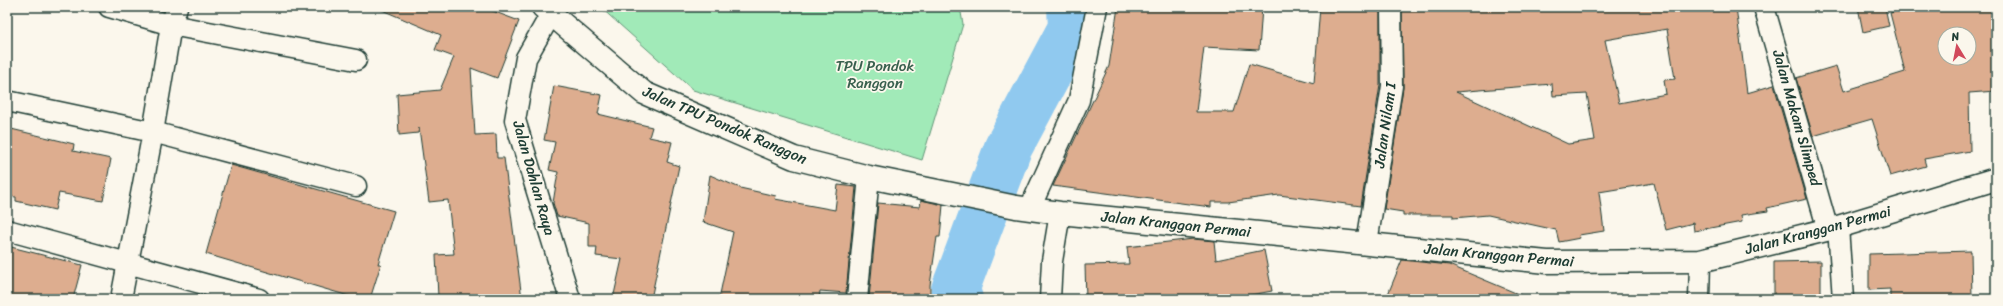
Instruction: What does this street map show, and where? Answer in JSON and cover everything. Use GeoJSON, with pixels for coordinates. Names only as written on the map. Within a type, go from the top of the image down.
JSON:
{"type":"FeatureCollection","features":[{"type":"Feature","properties":{"kind":"street"},"geometry":{"type":"LineString","coordinates":[[109,7],[174,16],[356,60]]}},
{"type":"Feature","properties":{"kind":"street"},"geometry":{"type":"LineString","coordinates":[[1023,208],[1079,100],[1097,7]]}},
{"type":"Feature","properties":{"kind":"street","name":"Jalan Nilam I"},"geometry":{"type":"LineString","coordinates":[[1367,243],[1392,86],[1392,7]]}},
{"type":"Feature","properties":{"kind":"street","name":"Jalan Makam Slimped"},"geometry":{"type":"LineString","coordinates":[[1764,7],[1833,228],[1843,299]]}},
{"type":"Feature","properties":{"kind":"street","name":"Jalan TPU Pondok Ranggon"},"geometry":{"type":"LineString","coordinates":[[547,11],[644,93],[794,158],[869,178],[1023,208]]}},
{"type":"Feature","properties":{"kind":"street","name":"Jalan Dahlan Raya"},"geometry":{"type":"LineString","coordinates":[[547,11],[526,58],[515,120],[570,299]]}},
{"type":"Feature","properties":{"kind":"street"},"geometry":{"type":"LineString","coordinates":[[121,299],[174,16]]}},
{"type":"Feature","properties":{"kind":"street"},"geometry":{"type":"LineString","coordinates":[[7,101],[153,132],[356,186]]}},
{"type":"Feature","properties":{"kind":"street"},"geometry":{"type":"LineString","coordinates":[[857,299],[869,178]]}},
{"type":"Feature","properties":{"kind":"street","name":"Jalan Kranggan Permai"},"geometry":{"type":"LineString","coordinates":[[1023,208],[1547,262],[1700,261],[1833,228],[1996,179]]}},
{"type":"Feature","properties":{"kind":"street"},"geometry":{"type":"LineString","coordinates":[[1050,299],[1052,261],[1060,213]]}},
{"type":"Feature","properties":{"kind":"street"},"geometry":{"type":"LineString","coordinates":[[7,230],[128,265],[259,299]]}},
{"type":"Feature","properties":{"kind":"street"},"geometry":{"type":"LineString","coordinates":[[1699,299],[1700,261]]}},
{"type":"Feature","properties":{"kind":"green space","name":"TPU Pondok Ranggon"},"geometry":{"type":"Polygon","coordinates":[[[600,7],[960,7],[963,24],[922,160],[693,90],[600,7]]]}},
{"type":"Feature","properties":{"kind":"building"},"geometry":{"type":"Polygon","coordinates":[[[375,7],[482,7],[519,21],[497,78],[471,68],[475,135],[496,134],[497,158],[504,158],[522,299],[493,299],[493,294],[438,297],[436,255],[454,254],[448,200],[429,202],[419,128],[418,133],[399,135],[397,94],[440,90],[454,57],[435,50],[441,35],[375,7]]]}},
{"type":"Feature","properties":{"kind":"building"},"geometry":{"type":"Polygon","coordinates":[[[1118,7],[1262,7],[1259,50],[1204,47],[1196,112],[1234,112],[1249,64],[1314,83],[1320,7],[1380,7],[1380,85],[1361,206],[1279,195],[1228,202],[1211,202],[1211,207],[1053,186],[1109,66],[1118,7]]]}},
{"type":"Feature","properties":{"kind":"building"},"geometry":{"type":"Polygon","coordinates":[[[1402,7],[1736,7],[1747,93],[1774,85],[1807,199],[1767,208],[1768,211],[1741,215],[1742,222],[1694,231],[1693,223],[1666,230],[1654,183],[1599,192],[1604,231],[1579,235],[1580,238],[1559,242],[1556,230],[1488,215],[1453,218],[1453,215],[1403,215],[1403,212],[1384,209],[1403,88],[1402,7]],[[1667,29],[1605,40],[1619,103],[1666,94],[1664,80],[1675,79],[1667,29]],[[1552,84],[1456,92],[1568,144],[1595,140],[1587,94],[1553,96],[1552,84]]]}},
{"type":"Feature","properties":{"kind":"building"},"geometry":{"type":"Polygon","coordinates":[[[1858,7],[1885,7],[1889,26],[1863,32],[1858,7]]]}},
{"type":"Feature","properties":{"kind":"building"},"geometry":{"type":"Polygon","coordinates":[[[1912,7],[1996,7],[1996,91],[1969,93],[1970,151],[1924,159],[1926,166],[1890,176],[1872,119],[1813,136],[1796,78],[1836,66],[1844,91],[1905,72],[1890,13],[1912,7]]]}},
{"type":"Feature","properties":{"kind":"building"},"geometry":{"type":"Polygon","coordinates":[[[554,86],[602,95],[598,114],[652,127],[649,137],[672,142],[667,162],[679,166],[651,299],[613,299],[622,259],[596,256],[597,247],[589,247],[589,223],[557,216],[553,203],[558,172],[549,170],[555,142],[544,140],[554,86]]]}},
{"type":"Feature","properties":{"kind":"building"},"geometry":{"type":"Polygon","coordinates":[[[7,128],[74,144],[73,151],[111,159],[103,201],[59,193],[55,210],[16,201],[16,197],[7,196],[7,128]]]}},
{"type":"Feature","properties":{"kind":"building"},"geometry":{"type":"Polygon","coordinates":[[[231,165],[394,211],[378,264],[381,264],[370,299],[359,299],[206,254],[231,165]]]}},
{"type":"Feature","properties":{"kind":"building"},"geometry":{"type":"Polygon","coordinates":[[[710,175],[740,188],[776,196],[775,199],[835,210],[838,185],[856,187],[846,293],[820,291],[819,299],[719,299],[733,232],[703,222],[710,175]]]}},
{"type":"Feature","properties":{"kind":"building"},"geometry":{"type":"Polygon","coordinates":[[[921,200],[943,205],[940,237],[937,237],[930,285],[930,299],[869,299],[878,203],[920,207],[921,200]]]}},
{"type":"Feature","properties":{"kind":"building"},"geometry":{"type":"Polygon","coordinates":[[[1193,239],[1214,241],[1216,260],[1264,250],[1272,291],[1230,299],[1086,299],[1085,265],[1129,264],[1127,247],[1193,239]]]}},
{"type":"Feature","properties":{"kind":"building"},"geometry":{"type":"Polygon","coordinates":[[[7,246],[82,265],[73,299],[7,299],[7,246]]]}},
{"type":"Feature","properties":{"kind":"building"},"geometry":{"type":"Polygon","coordinates":[[[1971,251],[1972,299],[1890,299],[1890,289],[1869,290],[1869,254],[1971,251]]]}},
{"type":"Feature","properties":{"kind":"building"},"geometry":{"type":"Polygon","coordinates":[[[1402,260],[1449,265],[1530,299],[1386,299],[1402,260]]]}},
{"type":"Feature","properties":{"kind":"building"},"geometry":{"type":"Polygon","coordinates":[[[1821,261],[1821,299],[1774,299],[1774,262],[1821,261]]]}},
{"type":"Feature","properties":{"kind":"waterway"},"geometry":{"type":"LineString","coordinates":[[959,299],[955,290],[1008,148],[1072,28],[1071,7]]}}]}
